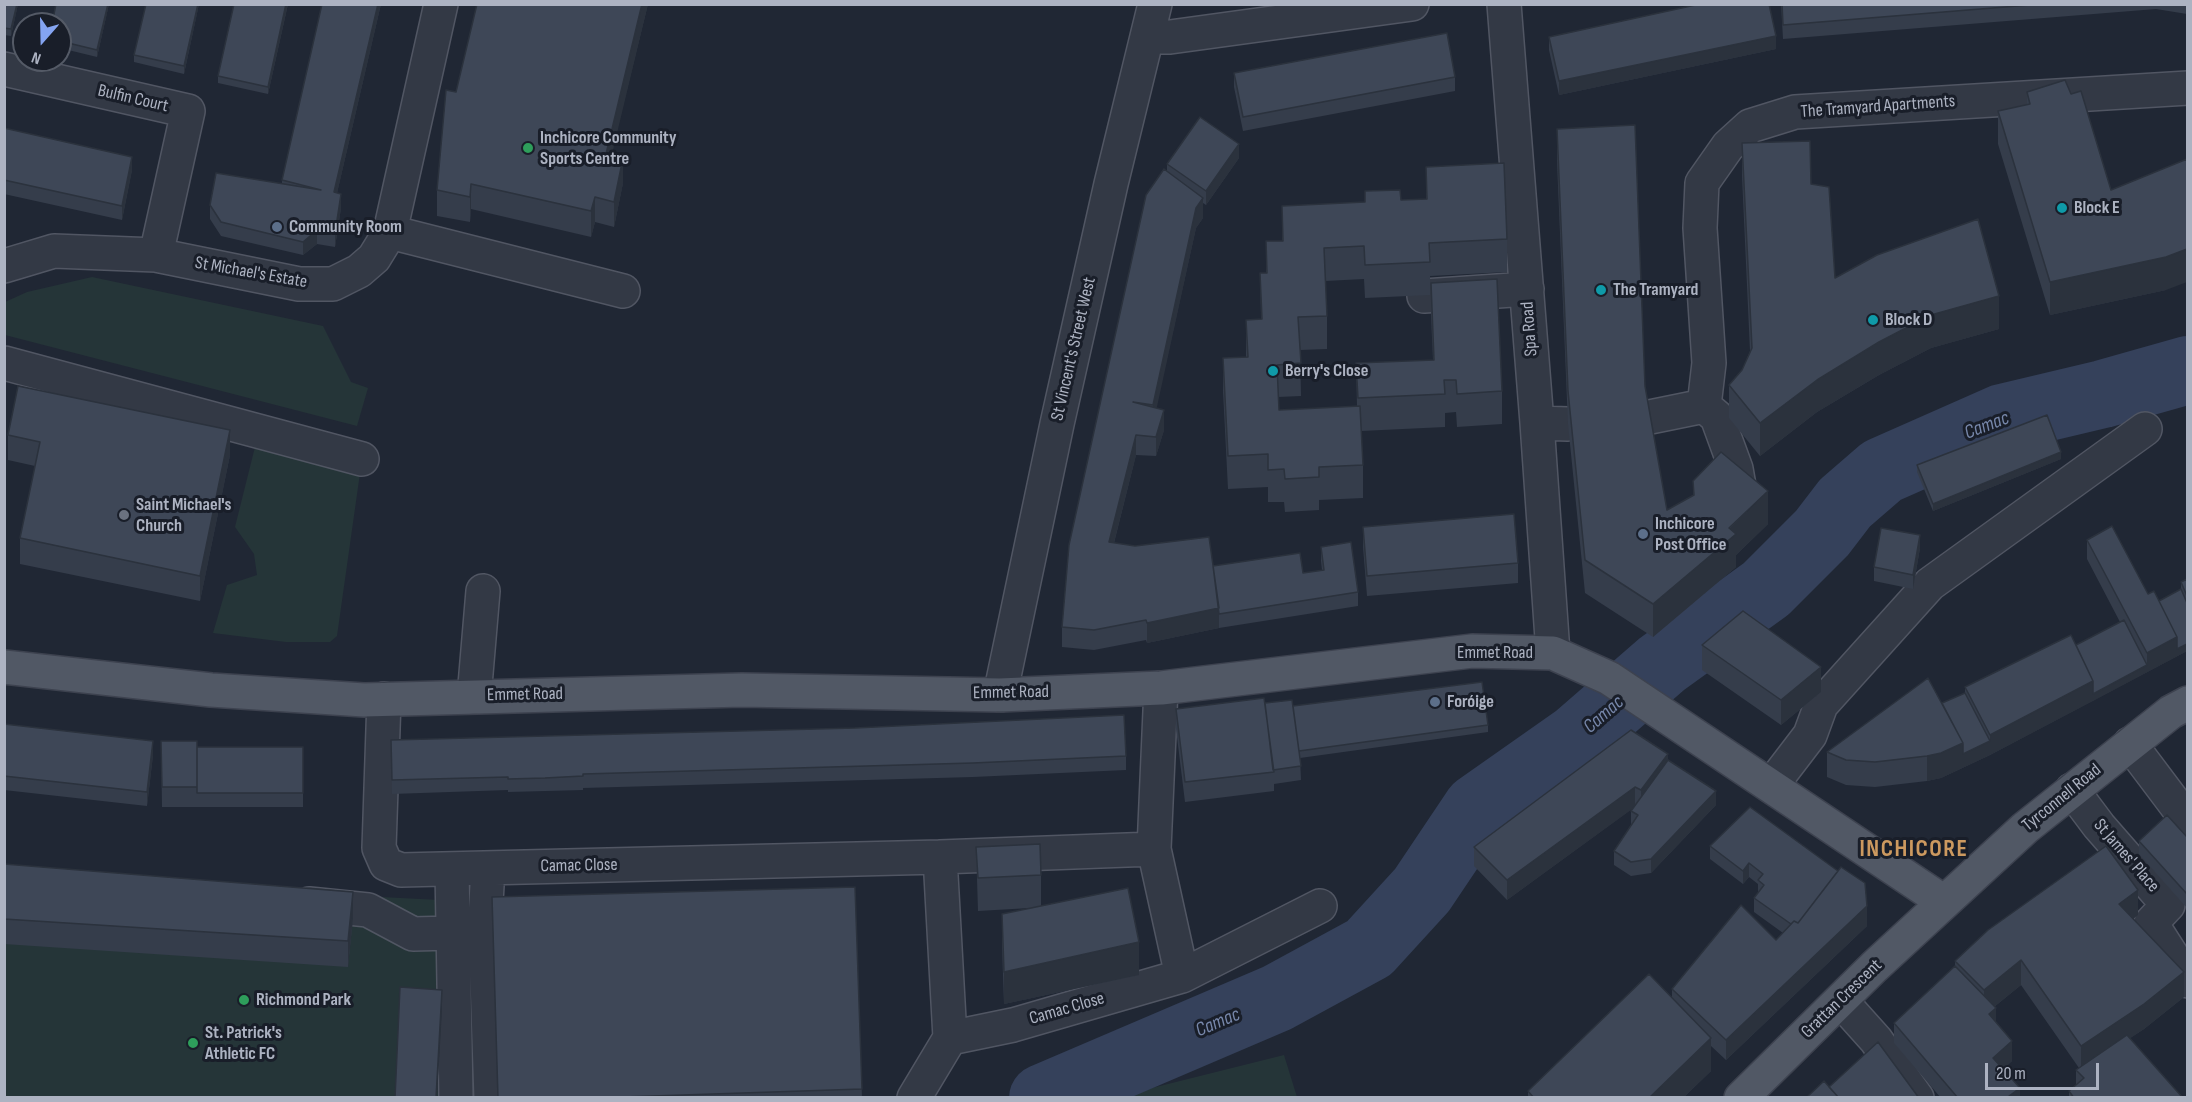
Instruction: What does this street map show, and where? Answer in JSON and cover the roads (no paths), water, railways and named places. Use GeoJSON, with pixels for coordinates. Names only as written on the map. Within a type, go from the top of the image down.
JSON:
{"type":"FeatureCollection","features":[{"type":"Feature","properties":{"kind":"main road","name":"Emmet Road"},"geometry":{"type":"LineString","coordinates":[[4,667],[211,690],[342,699],[742,690],[1000,694],[1161,688],[1472,651],[1553,653],[1609,678],[1641,702],[1944,902]]}},
{"type":"Feature","properties":{"kind":"main road","name":"Tyrconnell Road"},"geometry":{"type":"LineString","coordinates":[[1944,902],[2025,828],[2171,712],[2187,703]]}},
{"type":"Feature","properties":{"kind":"main road","name":"Grattan Crescent"},"geometry":{"type":"LineString","coordinates":[[1741,1098],[1944,902]]}},
{"type":"Feature","properties":{"kind":"street","name":"St Michael's Estate"},"geometry":{"type":"LineString","coordinates":[[4,266],[54,251],[156,255],[299,284],[333,284],[359,271],[374,258],[390,232],[441,4]]}},
{"type":"Feature","properties":{"kind":"street","name":"St Vincent's Street West"},"geometry":{"type":"LineString","coordinates":[[1000,694],[1110,184],[1155,4]]}},
{"type":"Feature","properties":{"kind":"street"},"geometry":{"type":"LineString","coordinates":[[1148,36],[1170,37],[1340,9],[1412,4]]}},
{"type":"Feature","properties":{"kind":"street","name":"Spa Road"},"geometry":{"type":"LineString","coordinates":[[1504,4],[1527,289],[1553,424],[1553,653]]}},
{"type":"Feature","properties":{"kind":"street","name":"Bulfin Court"},"geometry":{"type":"LineString","coordinates":[[4,69],[188,111],[156,255]]}},
{"type":"Feature","properties":{"kind":"street","name":"The Tramyard Apartments"},"geometry":{"type":"LineString","coordinates":[[1704,406],[1709,363],[1700,228],[1702,183],[1728,146],[1750,126],[1795,112],[2187,88]]}},
{"type":"Feature","properties":{"kind":"street"},"geometry":{"type":"LineString","coordinates":[[390,232],[624,291]]}},
{"type":"Feature","properties":{"kind":"street"},"geometry":{"type":"LineString","coordinates":[[1424,296],[1527,289]]}},
{"type":"Feature","properties":{"kind":"street"},"geometry":{"type":"LineString","coordinates":[[4,363],[363,459]]}},
{"type":"Feature","properties":{"kind":"street"},"geometry":{"type":"LineString","coordinates":[[1645,418],[1704,406],[1742,403]]}},
{"type":"Feature","properties":{"kind":"street"},"geometry":{"type":"LineString","coordinates":[[1704,406],[1717,417],[1736,469],[1739,486]]}},
{"type":"Feature","properties":{"kind":"street"},"geometry":{"type":"LineString","coordinates":[[1771,786],[1810,735],[1821,705],[1930,584],[2145,429]]}},
{"type":"Feature","properties":{"kind":"street"},"geometry":{"type":"LineString","coordinates":[[474,696],[483,591]]}},
{"type":"Feature","properties":{"kind":"street"},"geometry":{"type":"LineString","coordinates":[[1161,688],[1154,849],[1182,976]]}},
{"type":"Feature","properties":{"kind":"street","name":"Camac Close"},"geometry":{"type":"LineString","coordinates":[[384,699],[379,848],[386,864],[401,870],[940,857],[1154,849]]}},
{"type":"Feature","properties":{"kind":"street"},"geometry":{"type":"LineString","coordinates":[[2130,744],[2187,821]]}},
{"type":"Feature","properties":{"kind":"street","name":"St James' Place"},"geometry":{"type":"LineString","coordinates":[[2072,790],[2099,826],[2168,904],[2151,923],[2187,981]]}},
{"type":"Feature","properties":{"kind":"street"},"geometry":{"type":"LineString","coordinates":[[914,1098],[950,1038],[940,857]]}},
{"type":"Feature","properties":{"kind":"street"},"geometry":{"type":"LineString","coordinates":[[488,868],[485,920],[491,1098]]}},
{"type":"Feature","properties":{"kind":"street"},"geometry":{"type":"LineString","coordinates":[[452,869],[456,1098]]}},
{"type":"Feature","properties":{"kind":"street"},"geometry":{"type":"LineString","coordinates":[[279,900],[368,910],[413,934],[452,933]]}},
{"type":"Feature","properties":{"kind":"street","name":"Camac Close"},"geometry":{"type":"LineString","coordinates":[[950,1038],[1013,1025],[1182,976],[1320,906]]}},
{"type":"Feature","properties":{"kind":"street"},"geometry":{"type":"LineString","coordinates":[[1841,1001],[1876,1040],[1917,1098]]}},
{"type":"Feature","properties":{"kind":"waterway","name":"Camac"},"geometry":{"type":"LineString","coordinates":[[1043,1098],[1277,998],[1369,948],[1422,890],[1477,808],[1578,737],[1662,664],[1766,589],[1822,533],[1845,503],[1882,471],[2002,418],[2103,394],[2188,370]]}},
{"type":"Feature","properties":{"kind":"place","name":"Inchicore Community Sports Centre"},"geometry":{"type":"Point","coordinates":[528,148]}},
{"type":"Feature","properties":{"kind":"place","name":"Block E"},"geometry":{"type":"Point","coordinates":[2062,208]}},
{"type":"Feature","properties":{"kind":"place","name":"Community Room"},"geometry":{"type":"Point","coordinates":[277,227]}},
{"type":"Feature","properties":{"kind":"place","name":"The Tramyard"},"geometry":{"type":"Point","coordinates":[1601,290]}},
{"type":"Feature","properties":{"kind":"place","name":"Block D"},"geometry":{"type":"Point","coordinates":[1873,320]}},
{"type":"Feature","properties":{"kind":"place","name":"Berry's Close"},"geometry":{"type":"Point","coordinates":[1273,371]}},
{"type":"Feature","properties":{"kind":"place","name":"Saint Michael's Church"},"geometry":{"type":"Point","coordinates":[124,515]}},
{"type":"Feature","properties":{"kind":"place","name":"Inchicore Post Office"},"geometry":{"type":"Point","coordinates":[1643,534]}},
{"type":"Feature","properties":{"kind":"place","name":"Foróige"},"geometry":{"type":"Point","coordinates":[1435,702]}},
{"type":"Feature","properties":{"kind":"place","name":"Richmond Park"},"geometry":{"type":"Point","coordinates":[244,1000]}},
{"type":"Feature","properties":{"kind":"place","name":"St. Patrick's Athletic FC"},"geometry":{"type":"Point","coordinates":[193,1043]}},
{"type":"Feature","properties":{"kind":"district","name":"INCHICORE"},"geometry":{"type":"Point","coordinates":[1914,850]}}]}
